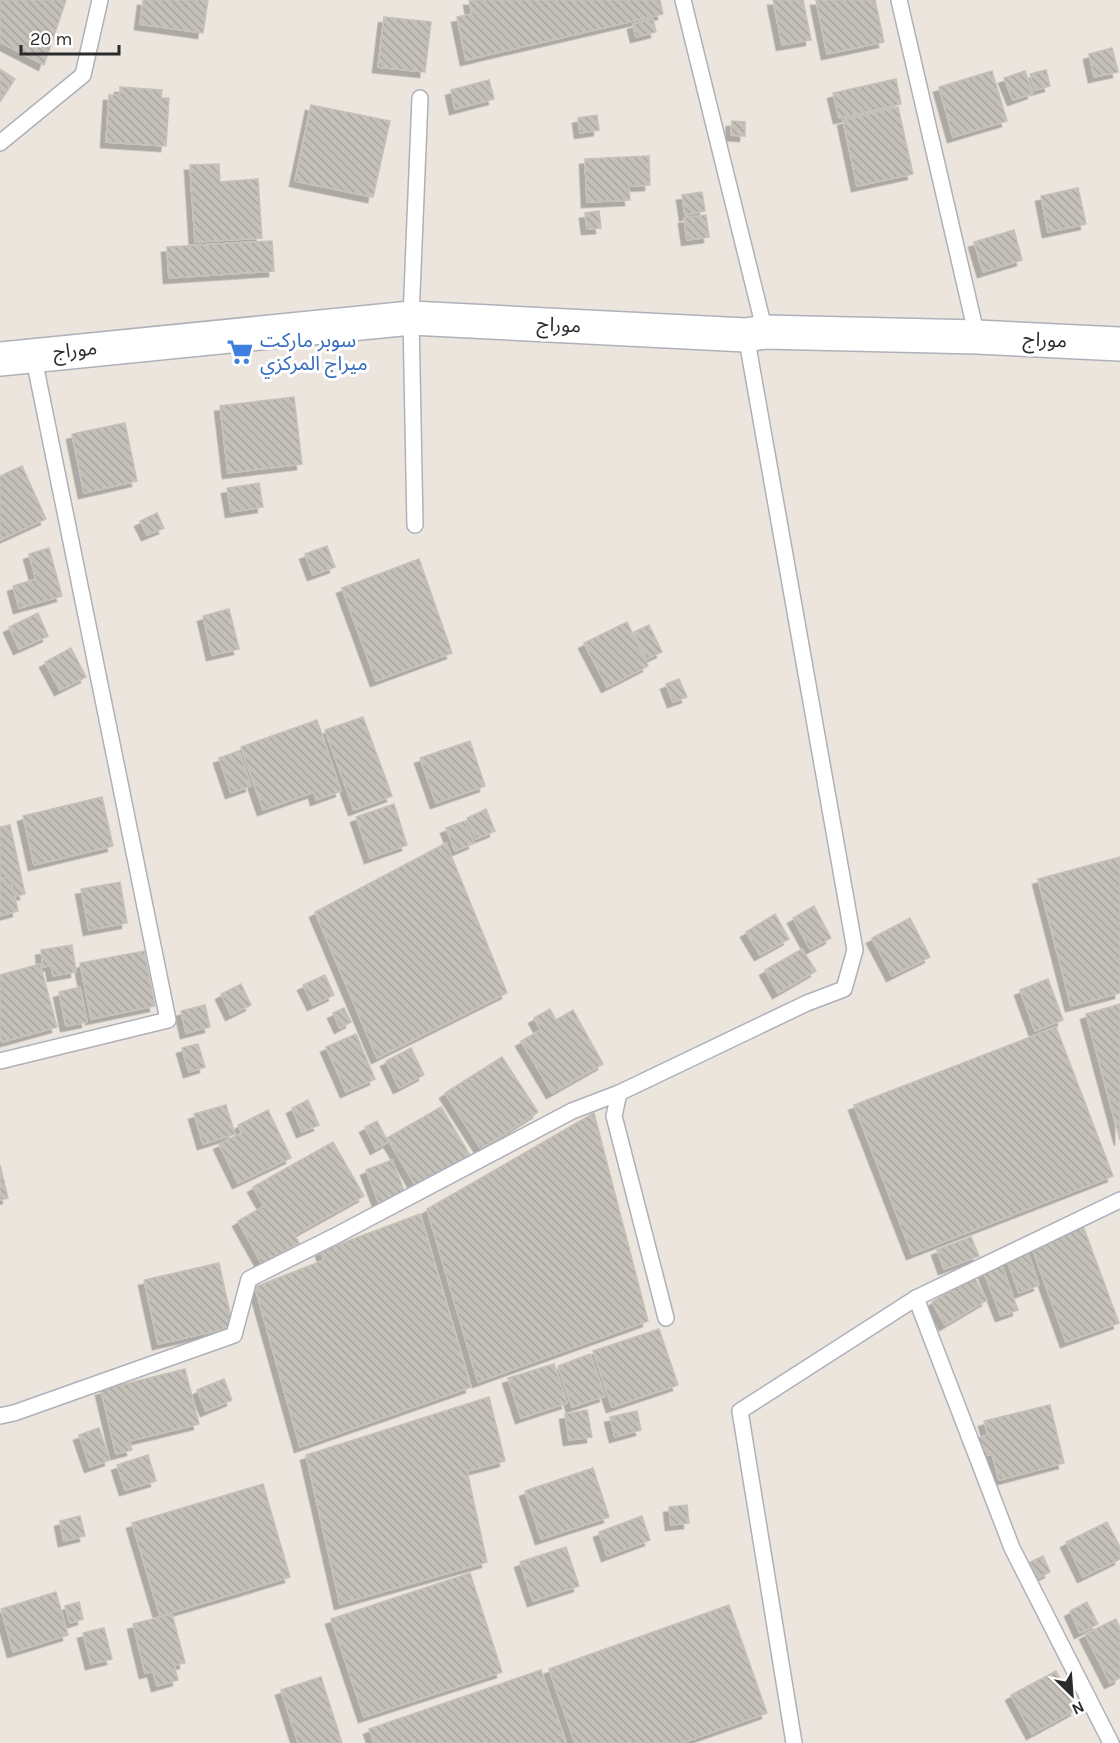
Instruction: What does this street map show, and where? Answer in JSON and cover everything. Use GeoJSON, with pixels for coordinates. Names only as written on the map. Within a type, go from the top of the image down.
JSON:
{"type":"FeatureCollection","features":[{"type":"Feature","properties":{"kind":"main road","name":"موراج"},"geometry":{"type":"LineString","coordinates":[[0,359],[411,318],[756,334],[977,337],[1120,344]]}},
{"type":"Feature","properties":{"kind":"lane"},"geometry":{"type":"LineString","coordinates":[[0,143],[82,75],[100,0]]}},
{"type":"Feature","properties":{"kind":"lane"},"geometry":{"type":"LineString","coordinates":[[0,1416],[234,1335],[249,1279],[572,1111],[619,1093],[807,1003],[844,988],[855,950],[756,334],[683,0]]}},
{"type":"Feature","properties":{"kind":"lane"},"geometry":{"type":"LineString","coordinates":[[899,0],[977,337]]}},
{"type":"Feature","properties":{"kind":"lane"},"geometry":{"type":"LineString","coordinates":[[415,525],[411,318],[420,98]]}},
{"type":"Feature","properties":{"kind":"lane"},"geometry":{"type":"LineString","coordinates":[[0,1061],[168,1020],[33,354]]}},
{"type":"Feature","properties":{"kind":"lane"},"geometry":{"type":"LineString","coordinates":[[619,1093],[614,1116],[666,1318]]}},
{"type":"Feature","properties":{"kind":"lane"},"geometry":{"type":"LineString","coordinates":[[794,1743],[740,1411],[915,1298],[1120,1200]]}},
{"type":"Feature","properties":{"kind":"lane"},"geometry":{"type":"LineString","coordinates":[[915,1298],[1012,1548],[1111,1743]]}},
{"type":"Feature","properties":{"kind":"building"},"geometry":{"type":"Polygon","coordinates":[[[0,0],[66,0],[44,65],[0,42],[0,0]]]}},
{"type":"Feature","properties":{"kind":"building"},"geometry":{"type":"Polygon","coordinates":[[[143,0],[208,0],[203,33],[140,24],[143,0]]]}},
{"type":"Feature","properties":{"kind":"building"},"geometry":{"type":"Polygon","coordinates":[[[469,0],[660,0],[663,14],[466,60],[457,17],[472,14],[469,0]]]}},
{"type":"Feature","properties":{"kind":"building"},"geometry":{"type":"Polygon","coordinates":[[[773,0],[803,0],[811,40],[782,45],[773,0]]]}},
{"type":"Feature","properties":{"kind":"building"},"geometry":{"type":"Polygon","coordinates":[[[816,0],[875,0],[884,42],[827,54],[816,0]]]}},
{"type":"Feature","properties":{"kind":"building"},"geometry":{"type":"Polygon","coordinates":[[[384,17],[431,22],[425,72],[378,67],[384,17]]]}},
{"type":"Feature","properties":{"kind":"building"},"geometry":{"type":"Polygon","coordinates":[[[653,19],[656,32],[636,37],[633,24],[653,19]]]}},
{"type":"Feature","properties":{"kind":"building"},"geometry":{"type":"Polygon","coordinates":[[[1112,48],[1118,72],[1094,77],[1089,54],[1112,48]]]}},
{"type":"Feature","properties":{"kind":"building"},"geometry":{"type":"Polygon","coordinates":[[[0,69],[15,79],[0,102],[0,69]]]}},
{"type":"Feature","properties":{"kind":"building"},"geometry":{"type":"Polygon","coordinates":[[[1046,70],[1050,86],[1035,90],[1030,74],[1046,70]]]}},
{"type":"Feature","properties":{"kind":"building"},"geometry":{"type":"Polygon","coordinates":[[[992,71],[1007,121],[953,137],[939,87],[992,71]]]}},
{"type":"Feature","properties":{"kind":"building"},"geometry":{"type":"Polygon","coordinates":[[[1025,71],[1033,93],[1013,100],[1004,78],[1025,71]]]}},
{"type":"Feature","properties":{"kind":"building"},"geometry":{"type":"Polygon","coordinates":[[[896,79],[901,104],[839,118],[833,93],[896,79]]]}},
{"type":"Feature","properties":{"kind":"building"},"geometry":{"type":"Polygon","coordinates":[[[489,80],[494,99],[455,109],[451,90],[489,80]]]}},
{"type":"Feature","properties":{"kind":"building"},"geometry":{"type":"Polygon","coordinates":[[[120,87],[162,90],[161,98],[169,98],[166,146],[106,142],[109,95],[120,95],[120,87]]]}},
{"type":"Feature","properties":{"kind":"building"},"geometry":{"type":"Polygon","coordinates":[[[311,105],[390,121],[373,197],[295,181],[311,105]]]}},
{"type":"Feature","properties":{"kind":"building"},"geometry":{"type":"Polygon","coordinates":[[[898,107],[913,174],[857,186],[843,120],[898,107]]]}},
{"type":"Feature","properties":{"kind":"building"},"geometry":{"type":"Polygon","coordinates":[[[597,115],[599,130],[580,133],[578,118],[597,115]]]}},
{"type":"Feature","properties":{"kind":"building"},"geometry":{"type":"Polygon","coordinates":[[[732,121],[745,122],[745,136],[731,135],[732,121]]]}},
{"type":"Feature","properties":{"kind":"building"},"geometry":{"type":"Polygon","coordinates":[[[649,156],[650,185],[629,186],[630,200],[587,202],[585,159],[649,156]]]}},
{"type":"Feature","properties":{"kind":"building"},"geometry":{"type":"Polygon","coordinates":[[[219,164],[220,182],[258,179],[262,238],[195,242],[190,165],[219,164]]]}},
{"type":"Feature","properties":{"kind":"building"},"geometry":{"type":"Polygon","coordinates":[[[1078,188],[1086,224],[1048,232],[1041,196],[1078,188]]]}},
{"type":"Feature","properties":{"kind":"building"},"geometry":{"type":"Polygon","coordinates":[[[702,192],[705,211],[685,215],[682,195],[702,192]]]}},
{"type":"Feature","properties":{"kind":"building"},"geometry":{"type":"Polygon","coordinates":[[[599,211],[601,228],[587,229],[585,213],[599,211]]]}},
{"type":"Feature","properties":{"kind":"building"},"geometry":{"type":"Polygon","coordinates":[[[706,215],[709,237],[687,240],[684,218],[706,215]]]}},
{"type":"Feature","properties":{"kind":"building"},"geometry":{"type":"Polygon","coordinates":[[[1014,230],[1022,260],[983,272],[974,242],[1014,230]]]}},
{"type":"Feature","properties":{"kind":"building"},"geometry":{"type":"Polygon","coordinates":[[[272,241],[274,271],[169,278],[167,247],[272,241]]]}},
{"type":"Feature","properties":{"kind":"building"},"geometry":{"type":"Polygon","coordinates":[[[294,397],[302,464],[228,473],[220,406],[294,397]]]}},
{"type":"Feature","properties":{"kind":"building"},"geometry":{"type":"Polygon","coordinates":[[[125,423],[137,481],[84,493],[72,434],[125,423]]]}},
{"type":"Feature","properties":{"kind":"building"},"geometry":{"type":"Polygon","coordinates":[[[22,466],[46,519],[0,540],[0,476],[22,466]]]}},
{"type":"Feature","properties":{"kind":"building"},"geometry":{"type":"Polygon","coordinates":[[[259,483],[263,507],[231,512],[227,488],[259,483]]]}},
{"type":"Feature","properties":{"kind":"building"},"geometry":{"type":"Polygon","coordinates":[[[157,513],[164,528],[147,535],[140,521],[157,513]]]}},
{"type":"Feature","properties":{"kind":"building"},"geometry":{"type":"Polygon","coordinates":[[[327,546],[335,567],[313,575],[305,554],[327,546]]]}},
{"type":"Feature","properties":{"kind":"building"},"geometry":{"type":"Polygon","coordinates":[[[49,548],[62,596],[19,608],[13,586],[36,579],[29,554],[49,548]]]}},
{"type":"Feature","properties":{"kind":"building"},"geometry":{"type":"Polygon","coordinates":[[[419,559],[452,653],[376,681],[342,588],[419,559]]]}},
{"type":"Feature","properties":{"kind":"building"},"geometry":{"type":"Polygon","coordinates":[[[229,609],[239,649],[212,655],[203,616],[229,609]]]}},
{"type":"Feature","properties":{"kind":"building"},"geometry":{"type":"Polygon","coordinates":[[[38,613],[48,636],[19,649],[9,627],[38,613]]]}},
{"type":"Feature","properties":{"kind":"building"},"geometry":{"type":"Polygon","coordinates":[[[627,622],[648,666],[607,687],[584,643],[627,622]]]}},
{"type":"Feature","properties":{"kind":"building"},"geometry":{"type":"Polygon","coordinates":[[[649,625],[662,652],[647,659],[634,632],[649,625]]]}},
{"type":"Feature","properties":{"kind":"building"},"geometry":{"type":"Polygon","coordinates":[[[71,648],[86,677],[60,690],[45,662],[71,648]]]}},
{"type":"Feature","properties":{"kind":"building"},"geometry":{"type":"Polygon","coordinates":[[[679,679],[687,697],[673,702],[666,684],[679,679]]]}},
{"type":"Feature","properties":{"kind":"building"},"geometry":{"type":"Polygon","coordinates":[[[363,717],[392,796],[354,810],[325,730],[363,717]]]}},
{"type":"Feature","properties":{"kind":"building"},"geometry":{"type":"Polygon","coordinates":[[[317,720],[341,791],[316,800],[314,792],[263,810],[241,747],[317,720]]]}},
{"type":"Feature","properties":{"kind":"building"},"geometry":{"type":"Polygon","coordinates":[[[470,741],[485,786],[436,803],[420,758],[470,741]]]}},
{"type":"Feature","properties":{"kind":"building"},"geometry":{"type":"Polygon","coordinates":[[[239,751],[251,786],[231,793],[219,758],[239,751]]]}},
{"type":"Feature","properties":{"kind":"building"},"geometry":{"type":"Polygon","coordinates":[[[102,797],[113,846],[34,865],[23,816],[102,797]]]}},
{"type":"Feature","properties":{"kind":"building"},"geometry":{"type":"Polygon","coordinates":[[[394,804],[407,845],[370,858],[356,817],[394,804]]]}},
{"type":"Feature","properties":{"kind":"building"},"geometry":{"type":"Polygon","coordinates":[[[486,809],[495,831],[476,839],[467,818],[486,809]]]}},
{"type":"Feature","properties":{"kind":"building"},"geometry":{"type":"Polygon","coordinates":[[[465,821],[474,843],[455,851],[446,828],[465,821]]]}},
{"type":"Feature","properties":{"kind":"building"},"geometry":{"type":"Polygon","coordinates":[[[10,825],[25,894],[0,899],[0,827],[10,825]]]}},
{"type":"Feature","properties":{"kind":"building"},"geometry":{"type":"Polygon","coordinates":[[[446,843],[507,993],[377,1058],[315,912],[446,843]]]}},
{"type":"Feature","properties":{"kind":"building"},"geometry":{"type":"Polygon","coordinates":[[[1120,857],[1120,993],[1071,1006],[1038,879],[1120,857]]]}},
{"type":"Feature","properties":{"kind":"building"},"geometry":{"type":"Polygon","coordinates":[[[10,877],[18,911],[0,916],[0,879],[10,877]]]}},
{"type":"Feature","properties":{"kind":"building"},"geometry":{"type":"Polygon","coordinates":[[[120,882],[127,923],[89,930],[81,889],[120,882]]]}},
{"type":"Feature","properties":{"kind":"building"},"geometry":{"type":"Polygon","coordinates":[[[814,906],[831,938],[810,949],[793,918],[814,906]]]}},
{"type":"Feature","properties":{"kind":"building"},"geometry":{"type":"Polygon","coordinates":[[[775,914],[789,939],[760,955],[746,932],[775,914]]]}},
{"type":"Feature","properties":{"kind":"building"},"geometry":{"type":"Polygon","coordinates":[[[910,918],[930,957],[892,976],[872,938],[910,918]]]}},
{"type":"Feature","properties":{"kind":"building"},"geometry":{"type":"Polygon","coordinates":[[[72,945],[76,972],[53,976],[51,965],[43,967],[41,950],[72,945]]]}},
{"type":"Feature","properties":{"kind":"building"},"geometry":{"type":"Polygon","coordinates":[[[802,949],[816,971],[778,993],[765,970],[802,949]]]}},
{"type":"Feature","properties":{"kind":"building"},"geometry":{"type":"Polygon","coordinates":[[[144,951],[155,1006],[91,1019],[80,963],[144,951]]]}},
{"type":"Feature","properties":{"kind":"building"},"geometry":{"type":"Polygon","coordinates":[[[40,964],[57,1027],[2,1042],[0,975],[40,964]]]}},
{"type":"Feature","properties":{"kind":"building"},"geometry":{"type":"Polygon","coordinates":[[[325,975],[334,995],[313,1005],[303,985],[325,975]]]}},
{"type":"Feature","properties":{"kind":"building"},"geometry":{"type":"Polygon","coordinates":[[[1048,979],[1063,1020],[1035,1031],[1020,990],[1048,979]]]}},
{"type":"Feature","properties":{"kind":"building"},"geometry":{"type":"Polygon","coordinates":[[[241,984],[251,1005],[231,1015],[221,994],[241,984]]]}},
{"type":"Feature","properties":{"kind":"building"},"geometry":{"type":"Polygon","coordinates":[[[80,987],[87,1022],[66,1026],[59,992],[80,987]]]}},
{"type":"Feature","properties":{"kind":"building"},"geometry":{"type":"Polygon","coordinates":[[[1120,1004],[1120,1140],[1086,1014],[1120,1004]]]}},
{"type":"Feature","properties":{"kind":"building"},"geometry":{"type":"Polygon","coordinates":[[[205,1005],[210,1027],[186,1033],[181,1011],[205,1005]]]}},
{"type":"Feature","properties":{"kind":"building"},"geometry":{"type":"Polygon","coordinates":[[[344,1008],[351,1022],[340,1028],[333,1013],[344,1008]]]}},
{"type":"Feature","properties":{"kind":"building"},"geometry":{"type":"Polygon","coordinates":[[[550,1009],[556,1020],[573,1010],[603,1064],[552,1093],[521,1041],[541,1030],[534,1018],[550,1009]]]}},
{"type":"Feature","properties":{"kind":"building"},"geometry":{"type":"Polygon","coordinates":[[[1056,1027],[1113,1176],[912,1254],[854,1105],[1056,1027]]]}},
{"type":"Feature","properties":{"kind":"building"},"geometry":{"type":"Polygon","coordinates":[[[356,1034],[375,1079],[346,1092],[326,1047],[356,1034]]]}},
{"type":"Feature","properties":{"kind":"building"},"geometry":{"type":"Polygon","coordinates":[[[198,1044],[205,1067],[189,1072],[182,1048],[198,1044]]]}},
{"type":"Feature","properties":{"kind":"building"},"geometry":{"type":"Polygon","coordinates":[[[411,1048],[424,1075],[399,1088],[386,1061],[411,1048]]]}},
{"type":"Feature","properties":{"kind":"building"},"geometry":{"type":"Polygon","coordinates":[[[502,1057],[538,1112],[481,1149],[445,1093],[502,1057]]]}},
{"type":"Feature","properties":{"kind":"building"},"geometry":{"type":"Polygon","coordinates":[[[308,1100],[319,1125],[302,1132],[292,1108],[308,1100]]]}},
{"type":"Feature","properties":{"kind":"building"},"geometry":{"type":"Polygon","coordinates":[[[226,1105],[235,1134],[203,1144],[194,1114],[226,1105]]]}},
{"type":"Feature","properties":{"kind":"building"},"geometry":{"type":"Polygon","coordinates":[[[441,1107],[471,1157],[417,1188],[387,1138],[441,1107]]]}},
{"type":"Feature","properties":{"kind":"building"},"geometry":{"type":"Polygon","coordinates":[[[268,1110],[291,1158],[238,1183],[219,1144],[242,1133],[238,1125],[268,1110]]]}},
{"type":"Feature","properties":{"kind":"building"},"geometry":{"type":"Polygon","coordinates":[[[594,1113],[648,1321],[478,1382],[427,1209],[594,1113]]]}},
{"type":"Feature","properties":{"kind":"building"},"geometry":{"type":"Polygon","coordinates":[[[377,1121],[388,1142],[376,1149],[365,1127],[377,1121]]]}},
{"type":"Feature","properties":{"kind":"building"},"geometry":{"type":"Polygon","coordinates":[[[333,1142],[364,1196],[294,1235],[299,1243],[262,1264],[238,1221],[264,1206],[253,1187],[333,1142]]]}},
{"type":"Feature","properties":{"kind":"building"},"geometry":{"type":"Polygon","coordinates":[[[392,1160],[406,1195],[380,1206],[366,1170],[392,1160]]]}},
{"type":"Feature","properties":{"kind":"building"},"geometry":{"type":"Polygon","coordinates":[[[0,1165],[8,1198],[0,1200],[0,1165]]]}},
{"type":"Feature","properties":{"kind":"building"},"geometry":{"type":"Polygon","coordinates":[[[420,1214],[471,1387],[300,1447],[255,1287],[324,1260],[321,1251],[420,1214]]]}},
{"type":"Feature","properties":{"kind":"building"},"geometry":{"type":"Polygon","coordinates":[[[1083,1226],[1119,1323],[1066,1342],[1031,1245],[1083,1226]]]}},
{"type":"Feature","properties":{"kind":"building"},"geometry":{"type":"Polygon","coordinates":[[[971,1237],[979,1256],[944,1269],[937,1250],[971,1237]]]}},
{"type":"Feature","properties":{"kind":"building"},"geometry":{"type":"Polygon","coordinates":[[[1028,1253],[1039,1285],[1019,1293],[1007,1260],[1028,1253]]]}},
{"type":"Feature","properties":{"kind":"building"},"geometry":{"type":"Polygon","coordinates":[[[219,1263],[233,1327],[158,1344],[144,1280],[219,1263]]]}},
{"type":"Feature","properties":{"kind":"building"},"geometry":{"type":"Polygon","coordinates":[[[1002,1266],[1018,1310],[1001,1316],[984,1273],[1002,1266]]]}},
{"type":"Feature","properties":{"kind":"building"},"geometry":{"type":"Polygon","coordinates":[[[974,1277],[987,1300],[945,1325],[932,1302],[974,1277]]]}},
{"type":"Feature","properties":{"kind":"building"},"geometry":{"type":"Polygon","coordinates":[[[659,1329],[678,1385],[612,1407],[593,1351],[659,1329]]]}},
{"type":"Feature","properties":{"kind":"building"},"geometry":{"type":"Polygon","coordinates":[[[590,1354],[605,1396],[572,1407],[558,1366],[590,1354]]]}},
{"type":"Feature","properties":{"kind":"building"},"geometry":{"type":"Polygon","coordinates":[[[554,1364],[567,1403],[521,1418],[508,1378],[554,1364]]]}},
{"type":"Feature","properties":{"kind":"building"},"geometry":{"type":"Polygon","coordinates":[[[185,1369],[199,1424],[129,1441],[132,1450],[116,1454],[101,1390],[185,1369]]]}},
{"type":"Feature","properties":{"kind":"building"},"geometry":{"type":"Polygon","coordinates":[[[224,1379],[232,1400],[206,1411],[197,1390],[224,1379]]]}},
{"type":"Feature","properties":{"kind":"building"},"geometry":{"type":"Polygon","coordinates":[[[489,1397],[505,1461],[467,1471],[487,1562],[340,1604],[306,1455],[489,1397]]]}},
{"type":"Feature","properties":{"kind":"building"},"geometry":{"type":"Polygon","coordinates":[[[1050,1405],[1064,1463],[999,1480],[992,1454],[982,1456],[978,1438],[988,1435],[984,1421],[1050,1405]]]}},
{"type":"Feature","properties":{"kind":"building"},"geometry":{"type":"Polygon","coordinates":[[[587,1410],[592,1437],[569,1440],[565,1414],[587,1410]]]}},
{"type":"Feature","properties":{"kind":"building"},"geometry":{"type":"Polygon","coordinates":[[[637,1411],[641,1430],[615,1437],[610,1417],[637,1411]]]}},
{"type":"Feature","properties":{"kind":"building"},"geometry":{"type":"Polygon","coordinates":[[[99,1428],[110,1460],[90,1467],[79,1435],[99,1428]]]}},
{"type":"Feature","properties":{"kind":"building"},"geometry":{"type":"Polygon","coordinates":[[[148,1455],[156,1481],[125,1490],[117,1465],[148,1455]]]}},
{"type":"Feature","properties":{"kind":"building"},"geometry":{"type":"Polygon","coordinates":[[[593,1468],[609,1517],[541,1539],[525,1491],[593,1468]]]}},
{"type":"Feature","properties":{"kind":"building"},"geometry":{"type":"Polygon","coordinates":[[[263,1484],[290,1577],[160,1616],[132,1523],[263,1484]]]}},
{"type":"Feature","properties":{"kind":"building"},"geometry":{"type":"Polygon","coordinates":[[[687,1505],[689,1523],[671,1525],[669,1507],[687,1505]]]}},
{"type":"Feature","properties":{"kind":"building"},"geometry":{"type":"Polygon","coordinates":[[[80,1516],[85,1536],[64,1541],[60,1521],[80,1516]]]}},
{"type":"Feature","properties":{"kind":"building"},"geometry":{"type":"Polygon","coordinates":[[[642,1516],[650,1540],[607,1556],[599,1532],[642,1516]]]}},
{"type":"Feature","properties":{"kind":"building"},"geometry":{"type":"Polygon","coordinates":[[[1107,1522],[1120,1547],[1120,1559],[1083,1577],[1066,1542],[1107,1522]]]}},
{"type":"Feature","properties":{"kind":"building"},"geometry":{"type":"Polygon","coordinates":[[[566,1547],[579,1586],[533,1601],[520,1562],[566,1547]]]}},
{"type":"Feature","properties":{"kind":"building"},"geometry":{"type":"Polygon","coordinates":[[[1043,1556],[1050,1572],[1036,1579],[1028,1563],[1043,1556]]]}},
{"type":"Feature","properties":{"kind":"building"},"geometry":{"type":"Polygon","coordinates":[[[470,1573],[502,1672],[364,1717],[331,1619],[470,1573]]]}},
{"type":"Feature","properties":{"kind":"building"},"geometry":{"type":"Polygon","coordinates":[[[56,1592],[68,1635],[13,1652],[1,1609],[56,1592]]]}},
{"type":"Feature","properties":{"kind":"building"},"geometry":{"type":"Polygon","coordinates":[[[79,1602],[83,1619],[70,1623],[65,1606],[79,1602]]]}},
{"type":"Feature","properties":{"kind":"building"},"geometry":{"type":"Polygon","coordinates":[[[1087,1602],[1098,1624],[1080,1633],[1070,1611],[1087,1602]]]}},
{"type":"Feature","properties":{"kind":"building"},"geometry":{"type":"Polygon","coordinates":[[[729,1605],[767,1713],[682,1743],[575,1743],[549,1669],[729,1605]]]}},
{"type":"Feature","properties":{"kind":"building"},"geometry":{"type":"Polygon","coordinates":[[[172,1614],[185,1663],[174,1665],[178,1680],[157,1686],[153,1671],[145,1673],[133,1624],[172,1614]]]}},
{"type":"Feature","properties":{"kind":"building"},"geometry":{"type":"Polygon","coordinates":[[[1116,1619],[1120,1628],[1120,1678],[1110,1683],[1085,1634],[1116,1619]]]}},
{"type":"Feature","properties":{"kind":"building"},"geometry":{"type":"Polygon","coordinates":[[[104,1628],[112,1659],[91,1664],[83,1633],[104,1628]]]}},
{"type":"Feature","properties":{"kind":"building"},"geometry":{"type":"Polygon","coordinates":[[[541,1670],[566,1743],[374,1743],[369,1729],[541,1670]]]}},
{"type":"Feature","properties":{"kind":"building"},"geometry":{"type":"Polygon","coordinates":[[[1056,1671],[1076,1710],[1032,1734],[1011,1695],[1056,1671]]]}},
{"type":"Feature","properties":{"kind":"building"},"geometry":{"type":"Polygon","coordinates":[[[321,1677],[342,1743],[298,1743],[281,1690],[321,1677]]]}},
{"type":"Feature","properties":{"kind":"place","name":"سوبر ماركت ميراج المركزي"},"geometry":{"type":"Point","coordinates":[240,352]}}]}
